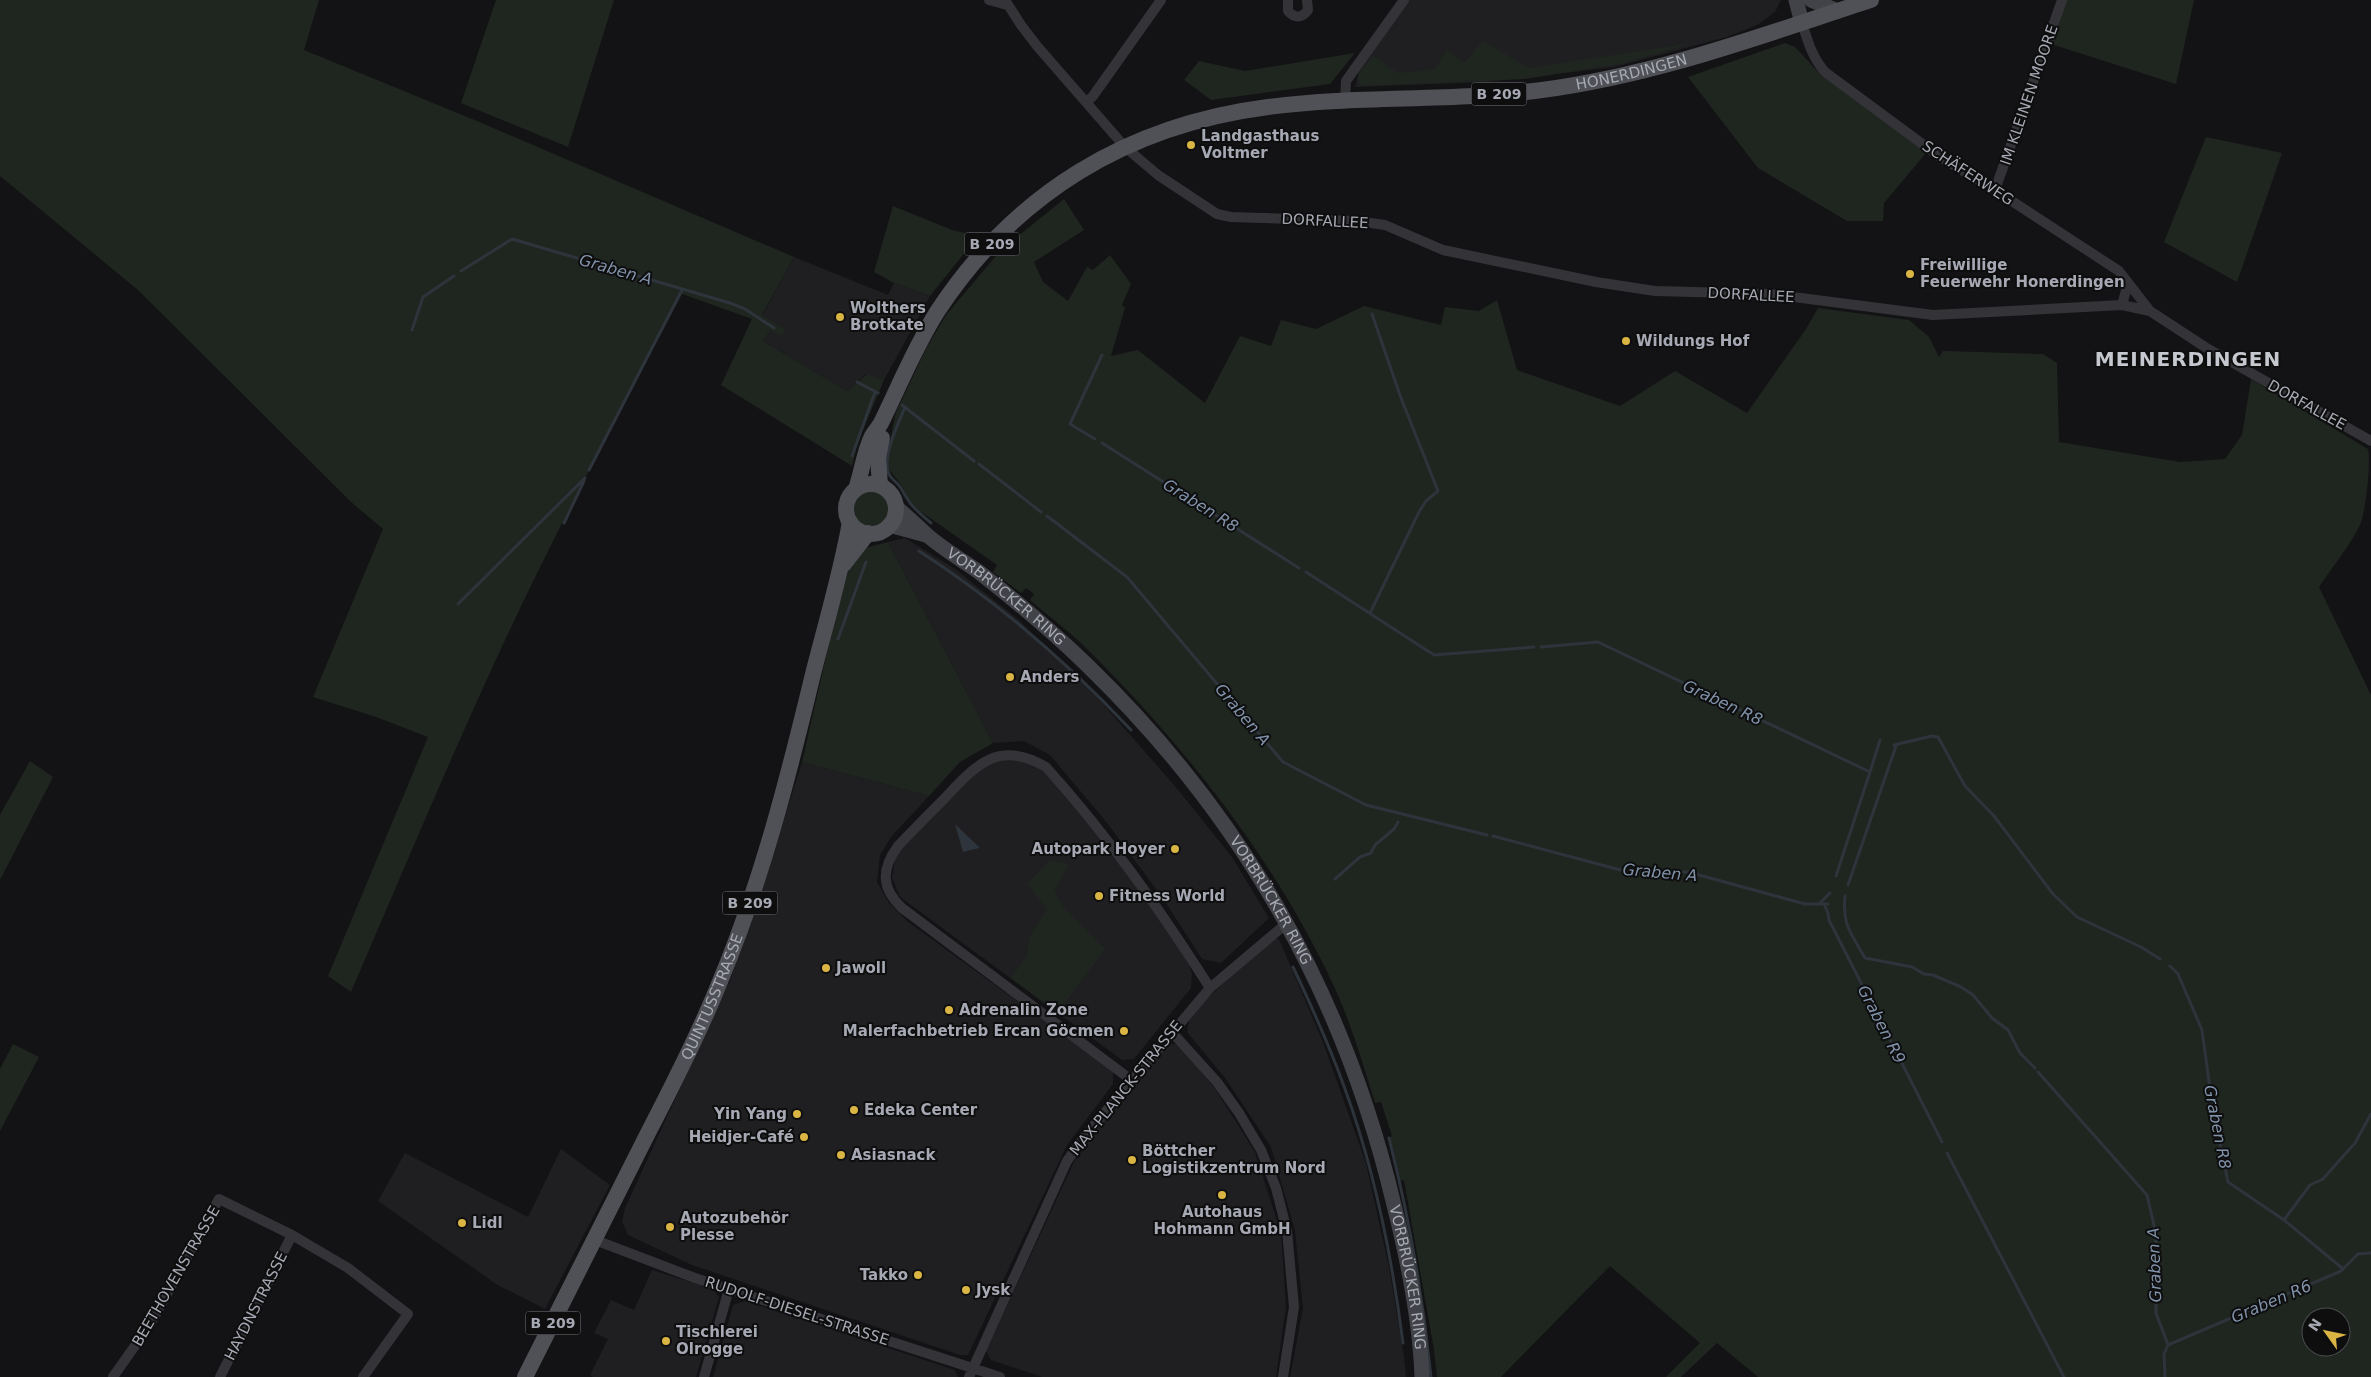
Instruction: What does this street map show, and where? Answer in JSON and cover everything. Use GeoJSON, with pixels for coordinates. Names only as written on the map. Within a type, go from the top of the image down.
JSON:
{"type":"FeatureCollection","features":[{"type":"Feature","properties":{"kind":"main road"},"geometry":{"type":"LineString","coordinates":[[1796,0],[1802,23]]}},
{"type":"Feature","properties":{"kind":"main road"},"geometry":{"type":"LineString","coordinates":[[1811,0],[1838,11]]}},
{"type":"Feature","properties":{"kind":"main road","name":"HONERDINGEN"},"geometry":{"type":"LineString","coordinates":[[1345,101],[1502,94],[1574,86],[1685,60],[1871,0]]}},
{"type":"Feature","properties":{"kind":"main road","name":"B 209"},"geometry":{"type":"LineString","coordinates":[[850,522],[847,515],[848,500],[856,489],[872,437],[882,423],[902,374],[936,315],[992,243],[1024,212],[1053,188],[1089,165],[1125,146],[1177,126],[1236,112],[1289,105],[1345,101]]}},
{"type":"Feature","properties":{"kind":"main road","name":"B 209"},"geometry":{"type":"LineString","coordinates":[[880,485],[878,458],[882,439],[882,423]]}},
{"type":"Feature","properties":{"kind":"main road"},"geometry":{"type":"LineString","coordinates":[[850,522],[855,527],[868,533],[879,532],[889,525],[894,517],[896,507],[891,494],[880,485],[868,484],[856,489]]}},
{"type":"Feature","properties":{"kind":"main road","name":"VORBRÜCKER RING"},"geometry":{"type":"LineString","coordinates":[[896,507],[928,536],[1029,612],[1089,666],[1120,698],[1207,800],[1239,845],[1287,923],[1319,984],[1351,1061],[1384,1165],[1404,1245],[1416,1317],[1422,1377]]}},
{"type":"Feature","properties":{"kind":"main road","name":"QUINTUSSTRASSE"},"geometry":{"type":"LineString","coordinates":[[525,1377],[687,1055],[721,981],[746,918],[768,848],[828,613],[843,565],[844,548],[850,522]]}},
{"type":"Feature","properties":{"kind":"main road","name":"VORBRÜCKER RING"},"geometry":{"type":"LineString","coordinates":[[889,525],[928,536]]}},
{"type":"Feature","properties":{"kind":"main road","name":"QUINTUSSTRASSE"},"geometry":{"type":"LineString","coordinates":[[843,565],[868,533]]}},
{"type":"Feature","properties":{"kind":"street"},"geometry":{"type":"LineString","coordinates":[[990,0],[1006,2]]}},
{"type":"Feature","properties":{"kind":"street"},"geometry":{"type":"LineString","coordinates":[[1087,102],[1161,0]]}},
{"type":"Feature","properties":{"kind":"street"},"geometry":{"type":"LineString","coordinates":[[1288,0],[1288,12],[1296,17],[1301,16],[1308,10],[1307,0]]}},
{"type":"Feature","properties":{"kind":"street"},"geometry":{"type":"LineString","coordinates":[[1345,101],[1346,81],[1404,0]]}},
{"type":"Feature","properties":{"kind":"street","name":"IM KLEINEN MOORE"},"geometry":{"type":"LineString","coordinates":[[1995,190],[2062,0]]}},
{"type":"Feature","properties":{"kind":"street","name":"DORFALLEE"},"geometry":{"type":"LineString","coordinates":[[1006,2],[1033,41],[1125,146],[1158,175],[1217,214],[1231,217],[1357,221],[1385,225],[1443,250],[1645,290],[1770,294],[1933,314],[2122,305],[2150,311],[2205,347],[2371,441]]}},
{"type":"Feature","properties":{"kind":"street","name":"SCHÄFERWEG"},"geometry":{"type":"LineString","coordinates":[[1802,23],[1809,48],[1825,72],[1940,157],[1995,190],[2119,271],[2150,311]]}},
{"type":"Feature","properties":{"kind":"street"},"geometry":{"type":"LineString","coordinates":[[2122,305],[2128,283]]}},
{"type":"Feature","properties":{"kind":"street"},"geometry":{"type":"LineString","coordinates":[[1130,1080],[902,908],[888,892],[886,880],[886,868],[890,856],[898,846],[977,765],[1000,755],[1018,755],[1036,761],[1046,767],[1098,826],[1153,900],[1210,988]]}},
{"type":"Feature","properties":{"kind":"street","name":"MAX-PLANCK-STRASSE"},"geometry":{"type":"LineString","coordinates":[[971,1373],[1067,1162],[1130,1080],[1210,988],[1287,923]]}},
{"type":"Feature","properties":{"kind":"street"},"geometry":{"type":"LineString","coordinates":[[1172,1031],[1217,1082],[1239,1113],[1261,1150],[1276,1188],[1287,1232],[1294,1307],[1283,1377]]}},
{"type":"Feature","properties":{"kind":"street","name":"BEETHOVENSTRASSE"},"geometry":{"type":"LineString","coordinates":[[113,1377],[151,1323],[219,1199],[292,1235]]}},
{"type":"Feature","properties":{"kind":"street"},"geometry":{"type":"LineString","coordinates":[[292,1235],[348,1268],[408,1314],[363,1377]]}},
{"type":"Feature","properties":{"kind":"street","name":"HAYDNSTRASSE"},"geometry":{"type":"LineString","coordinates":[[221,1377],[292,1235]]}},
{"type":"Feature","properties":{"kind":"street","name":"RUDOLF-DIESEL-STRASSE"},"geometry":{"type":"LineString","coordinates":[[595,1240],[729,1289],[971,1373],[1000,1377]]}},
{"type":"Feature","properties":{"kind":"street"},"geometry":{"type":"LineString","coordinates":[[704,1377],[729,1289]]}},
{"type":"Feature","properties":{"kind":"shaded area"},"geometry":{"type":"Polygon","coordinates":[[[0,0],[319,0],[304,50],[477,121],[794,257],[762,315],[786,330],[782,336],[770,330],[763,341],[847,391],[867,374],[884,380],[858,442],[852,466],[721,385],[752,319],[682,294],[569,509],[505,640],[446,771],[351,992],[328,976],[428,737],[376,717],[313,697],[383,529],[351,502],[138,290],[0,176],[0,0]]]}},
{"type":"Feature","properties":{"kind":"shaded area"},"geometry":{"type":"Polygon","coordinates":[[[496,0],[614,0],[568,147],[461,103],[496,0]]]}},
{"type":"Feature","properties":{"kind":"shaded area"},"geometry":{"type":"Polygon","coordinates":[[[1409,0],[1781,0],[1775,12],[1757,25],[1727,37],[1615,67],[1487,82],[1355,87],[1359,71],[1409,0]]]}},
{"type":"Feature","properties":{"kind":"shaded area"},"geometry":{"type":"Polygon","coordinates":[[[2065,0],[2194,0],[2176,84],[2048,43],[2065,0]]]}},
{"type":"Feature","properties":{"kind":"shaded area"},"geometry":{"type":"Polygon","coordinates":[[[1483,41],[1529,68],[1693,43],[1624,63],[1525,79],[1359,86],[1358,75],[1373,55],[1398,73],[1435,69],[1447,50],[1464,63],[1483,41]]]}},
{"type":"Feature","properties":{"kind":"shaded area"},"geometry":{"type":"Polygon","coordinates":[[[1785,43],[1795,47],[1822,76],[1885,114],[1927,152],[1884,203],[1883,221],[1847,221],[1758,168],[1688,77],[1785,43]]]}},
{"type":"Feature","properties":{"kind":"shaded area"},"geometry":{"type":"Polygon","coordinates":[[[1355,53],[1330,84],[1211,100],[1184,80],[1199,61],[1245,71],[1355,53]]]}},
{"type":"Feature","properties":{"kind":"shaded area"},"geometry":{"type":"Polygon","coordinates":[[[2206,137],[2282,153],[2237,282],[2164,242],[2206,137]]]}},
{"type":"Feature","properties":{"kind":"shaded area"},"geometry":{"type":"Polygon","coordinates":[[[1064,199],[1084,230],[1034,262],[1043,282],[1068,301],[1087,267],[1093,270],[1110,255],[1131,284],[1122,305],[1125,308],[1111,356],[1138,350],[1205,403],[1240,336],[1271,346],[1281,320],[1316,329],[1364,306],[1441,325],[1445,307],[1479,311],[1497,300],[1517,370],[1620,406],[1675,371],[1747,413],[1806,329],[1818,308],[1909,320],[1929,337],[1939,357],[1943,351],[2043,354],[2057,363],[2059,442],[2180,462],[2225,459],[2242,435],[2251,379],[2368,449],[2367,487],[2360,525],[2319,587],[2371,695],[2371,1377],[1758,1377],[1717,1343],[1681,1377],[1666,1377],[1700,1343],[1610,1266],[1501,1377],[1437,1377],[1434,1350],[1404,1180],[1401,1181],[1390,1137],[1392,1136],[1381,1102],[1375,1103],[1343,1007],[1306,930],[1251,843],[1221,801],[1189,760],[1121,683],[1078,641],[1030,600],[1034,594],[1026,588],[1021,593],[993,572],[997,565],[910,504],[903,487],[888,468],[886,459],[896,412],[926,349],[946,315],[1001,250],[1064,199]]]}},
{"type":"Feature","properties":{"kind":"shaded area"},"geometry":{"type":"Polygon","coordinates":[[[893,206],[952,230],[978,236],[930,296],[894,283],[874,272],[893,206]]]}},
{"type":"Feature","properties":{"kind":"shaded area"},"geometry":{"type":"Polygon","coordinates":[[[794,257],[888,295],[894,283],[930,296],[884,380],[866,374],[847,391],[763,341],[770,329],[762,316],[794,257]]]}},
{"type":"Feature","properties":{"kind":"shaded area"},"geometry":{"type":"Polygon","coordinates":[[[871,489],[885,494],[890,508],[885,522],[871,527],[857,522],[852,508],[857,494],[871,489]]]}},
{"type":"Feature","properties":{"kind":"shaded area"},"geometry":{"type":"Polygon","coordinates":[[[905,538],[955,569],[1019,620],[1103,704],[1175,786],[1232,857],[1269,918],[1221,963],[1202,959],[1164,900],[1108,824],[1050,755],[1024,741],[993,743],[888,542],[905,538]]]}},
{"type":"Feature","properties":{"kind":"shaded area"},"geometry":{"type":"Polygon","coordinates":[[[888,542],[993,743],[960,762],[929,796],[802,762],[836,613],[847,574],[861,549],[888,542]]]}},
{"type":"Feature","properties":{"kind":"shaded area"},"geometry":{"type":"Polygon","coordinates":[[[1000,756],[1024,757],[1044,768],[1099,831],[1187,959],[1192,974],[1191,988],[1134,1059],[1122,1060],[900,897],[892,878],[895,859],[903,842],[969,775],[1000,756]]]}},
{"type":"Feature","properties":{"kind":"shaded area"},"geometry":{"type":"Polygon","coordinates":[[[30,761],[53,777],[0,880],[0,815],[30,761]]]}},
{"type":"Feature","properties":{"kind":"shaded area"},"geometry":{"type":"Polygon","coordinates":[[[802,762],[929,796],[891,837],[880,855],[877,882],[889,903],[907,921],[1113,1071],[1113,1084],[1067,1145],[968,1355],[960,1355],[692,1265],[628,1235],[622,1222],[625,1208],[731,978],[762,891],[802,762]]]}},
{"type":"Feature","properties":{"kind":"shaded area"},"geometry":{"type":"Polygon","coordinates":[[[955,824],[979,847],[979,848],[963,852],[955,824]]]}},
{"type":"Feature","properties":{"kind":"shaded area"},"geometry":{"type":"Polygon","coordinates":[[[1050,860],[1069,864],[1054,891],[1065,909],[1105,949],[1057,1013],[1011,978],[1027,955],[1030,936],[1047,909],[1027,884],[1050,860]]]}},
{"type":"Feature","properties":{"kind":"shaded area"},"geometry":{"type":"Polygon","coordinates":[[[1270,939],[1279,939],[1323,1042],[1366,1163],[1389,1267],[1406,1377],[1290,1377],[1303,1308],[1295,1231],[1271,1147],[1225,1078],[1187,1032],[1190,1015],[1270,939]]]}},
{"type":"Feature","properties":{"kind":"shaded area"},"geometry":{"type":"Polygon","coordinates":[[[13,1044],[39,1057],[0,1131],[0,1069],[13,1044]]]}},
{"type":"Feature","properties":{"kind":"shaded area"},"geometry":{"type":"Polygon","coordinates":[[[1166,1044],[1179,1044],[1214,1087],[1255,1152],[1281,1233],[1286,1307],[1276,1377],[1042,1377],[991,1360],[986,1351],[1074,1162],[1087,1142],[1166,1044]]]}},
{"type":"Feature","properties":{"kind":"shaded area"},"geometry":{"type":"Polygon","coordinates":[[[561,1149],[610,1185],[545,1309],[496,1284],[378,1201],[405,1153],[528,1217],[561,1149]]]}},
{"type":"Feature","properties":{"kind":"shaded area"},"geometry":{"type":"Polygon","coordinates":[[[652,1270],[713,1289],[719,1297],[696,1377],[593,1377],[590,1375],[608,1339],[594,1333],[611,1300],[634,1310],[652,1270]]]}},
{"type":"Feature","properties":{"kind":"shaded area"},"geometry":{"type":"Polygon","coordinates":[[[745,1301],[955,1370],[958,1377],[713,1377],[733,1305],[745,1301]]]}},
{"type":"Feature","properties":{"kind":"waterway","name":"Graben A"},"geometry":{"type":"LineString","coordinates":[[461,271],[512,239],[730,303],[745,309],[774,328]]}},
{"type":"Feature","properties":{"kind":"waterway","name":"Graben A"},"geometry":{"type":"LineString","coordinates":[[412,330],[423,297],[454,276]]}},
{"type":"Feature","properties":{"kind":"waterway"},"geometry":{"type":"LineString","coordinates":[[589,470],[682,290]]}},
{"type":"Feature","properties":{"kind":"waterway"},"geometry":{"type":"LineString","coordinates":[[1370,613],[1419,512],[1426,501],[1438,491],[1401,398],[1372,314]]}},
{"type":"Feature","properties":{"kind":"waterway","name":"Graben R8"},"geometry":{"type":"LineString","coordinates":[[1095,439],[1070,424],[1102,355]]}},
{"type":"Feature","properties":{"kind":"waterway","name":"Graben A"},"geometry":{"type":"LineString","coordinates":[[857,382],[878,393]]}},
{"type":"Feature","properties":{"kind":"waterway"},"geometry":{"type":"LineString","coordinates":[[852,456],[875,392]]}},
{"type":"Feature","properties":{"kind":"waterway","name":"Graben A"},"geometry":{"type":"LineString","coordinates":[[902,405],[974,461]]}},
{"type":"Feature","properties":{"kind":"waterway"},"geometry":{"type":"LineString","coordinates":[[905,407],[892,440],[887,467],[890,476],[900,486],[911,504],[931,523]]}},
{"type":"Feature","properties":{"kind":"waterway","name":"Graben R8"},"geometry":{"type":"LineString","coordinates":[[1102,443],[1299,568]]}},
{"type":"Feature","properties":{"kind":"waterway","name":"Graben A"},"geometry":{"type":"LineString","coordinates":[[979,464],[1041,512]]}},
{"type":"Feature","properties":{"kind":"waterway"},"geometry":{"type":"LineString","coordinates":[[458,604],[585,478]]}},
{"type":"Feature","properties":{"kind":"waterway"},"geometry":{"type":"LineString","coordinates":[[564,523],[584,481]]}},
{"type":"Feature","properties":{"kind":"waterway","name":"Graben A"},"geometry":{"type":"LineString","coordinates":[[1047,516],[1127,577],[1283,762],[1366,805],[1487,835]]}},
{"type":"Feature","properties":{"kind":"waterway"},"geometry":{"type":"LineString","coordinates":[[919,551],[976,591],[1031,634],[1131,730]]}},
{"type":"Feature","properties":{"kind":"waterway"},"geometry":{"type":"LineString","coordinates":[[838,639],[866,562]]}},
{"type":"Feature","properties":{"kind":"waterway","name":"Graben R8"},"geometry":{"type":"LineString","coordinates":[[1306,572],[1434,655],[1534,647]]}},
{"type":"Feature","properties":{"kind":"waterway","name":"Graben R8"},"geometry":{"type":"LineString","coordinates":[[1541,647],[1598,642],[1870,772],[1880,740]]}},
{"type":"Feature","properties":{"kind":"waterway","name":"Graben R8"},"geometry":{"type":"LineString","coordinates":[[1894,745],[1932,736],[1938,737],[1965,786],[1994,816],[2053,894],[2077,917],[2141,947],[2160,959]]}},
{"type":"Feature","properties":{"kind":"waterway"},"geometry":{"type":"LineString","coordinates":[[1848,885],[1896,746]]}},
{"type":"Feature","properties":{"kind":"waterway"},"geometry":{"type":"LineString","coordinates":[[1836,876],[1870,772]]}},
{"type":"Feature","properties":{"kind":"waterway"},"geometry":{"type":"LineString","coordinates":[[1335,879],[1360,857],[1371,853],[1375,845],[1394,829],[1398,822]]}},
{"type":"Feature","properties":{"kind":"waterway","name":"Graben A"},"geometry":{"type":"LineString","coordinates":[[1493,836],[1628,872],[1688,872],[1805,904],[1828,904]]}},
{"type":"Feature","properties":{"kind":"waterway"},"geometry":{"type":"LineString","coordinates":[[1819,904],[1830,893]]}},
{"type":"Feature","properties":{"kind":"waterway","name":"Graben A"},"geometry":{"type":"LineString","coordinates":[[1845,896],[1846,922],[1865,958],[1912,967],[1924,974],[1933,975],[1961,987],[1973,995],[1992,1018],[2008,1030],[2020,1053],[2035,1068]]}},
{"type":"Feature","properties":{"kind":"waterway","name":"Graben R9"},"geometry":{"type":"LineString","coordinates":[[1824,904],[1829,920],[1942,1142]]}},
{"type":"Feature","properties":{"kind":"waterway","name":"Graben R8"},"geometry":{"type":"LineString","coordinates":[[2170,966],[2178,974],[2202,1030],[2213,1111],[2228,1182],[2284,1220],[2342,1268]]}},
{"type":"Feature","properties":{"kind":"waterway"},"geometry":{"type":"LineString","coordinates":[[1293,967],[1333,1058],[1356,1120],[1374,1183],[1388,1246],[1403,1343]]}},
{"type":"Feature","properties":{"kind":"waterway","name":"Graben A"},"geometry":{"type":"LineString","coordinates":[[2038,1072],[2147,1195],[2156,1234],[2156,1313],[2168,1345],[2164,1354],[2165,1377]]}},
{"type":"Feature","properties":{"kind":"waterway"},"geometry":{"type":"LineString","coordinates":[[2284,1220],[2310,1185],[2323,1179],[2355,1143],[2371,1114]]}},
{"type":"Feature","properties":{"kind":"waterway"},"geometry":{"type":"LineString","coordinates":[[1389,1138],[1403,1197],[1414,1257],[1431,1377]]}},
{"type":"Feature","properties":{"kind":"waterway","name":"Graben R9"},"geometry":{"type":"LineString","coordinates":[[1947,1153],[2064,1377]]}},
{"type":"Feature","properties":{"kind":"waterway","name":"Graben R6"},"geometry":{"type":"LineString","coordinates":[[2168,1345],[2341,1271],[2358,1254],[2371,1253]]}},
{"type":"Feature","properties":{"kind":"place","name":"Landgasthaus Voltmer"},"geometry":{"type":"Point","coordinates":[1191,145]}},
{"type":"Feature","properties":{"kind":"place","name":"Freiwillige Feuerwehr Honerdingen"},"geometry":{"type":"Point","coordinates":[1910,274]}},
{"type":"Feature","properties":{"kind":"place","name":"Wolthers Brotkate"},"geometry":{"type":"Point","coordinates":[840,317]}},
{"type":"Feature","properties":{"kind":"place","name":"Wildungs Hof"},"geometry":{"type":"Point","coordinates":[1626,341]}},
{"type":"Feature","properties":{"kind":"place","name":"Anders"},"geometry":{"type":"Point","coordinates":[1010,677]}},
{"type":"Feature","properties":{"kind":"place","name":"Autopark Hoyer"},"geometry":{"type":"Point","coordinates":[1175,849]}},
{"type":"Feature","properties":{"kind":"place","name":"Fitness World"},"geometry":{"type":"Point","coordinates":[1099,896]}},
{"type":"Feature","properties":{"kind":"place","name":"Jawoll"},"geometry":{"type":"Point","coordinates":[826,968]}},
{"type":"Feature","properties":{"kind":"place","name":"Adrenalin Zone"},"geometry":{"type":"Point","coordinates":[949,1010]}},
{"type":"Feature","properties":{"kind":"place","name":"Malerfachbetrieb Ercan Göcmen"},"geometry":{"type":"Point","coordinates":[1124,1031]}},
{"type":"Feature","properties":{"kind":"place","name":"Edeka Center"},"geometry":{"type":"Point","coordinates":[854,1110]}},
{"type":"Feature","properties":{"kind":"place","name":"Yin Yang"},"geometry":{"type":"Point","coordinates":[797,1114]}},
{"type":"Feature","properties":{"kind":"place","name":"Heidjer-Café"},"geometry":{"type":"Point","coordinates":[804,1137]}},
{"type":"Feature","properties":{"kind":"place","name":"Asiasnack"},"geometry":{"type":"Point","coordinates":[841,1155]}},
{"type":"Feature","properties":{"kind":"place","name":"Böttcher Logistikzentrum Nord"},"geometry":{"type":"Point","coordinates":[1132,1160]}},
{"type":"Feature","properties":{"kind":"place","name":"Autohaus Hohmann GmbH"},"geometry":{"type":"Point","coordinates":[1222,1195]}},
{"type":"Feature","properties":{"kind":"place","name":"Lidl"},"geometry":{"type":"Point","coordinates":[462,1223]}},
{"type":"Feature","properties":{"kind":"place","name":"Autozubehör Plesse"},"geometry":{"type":"Point","coordinates":[670,1227]}},
{"type":"Feature","properties":{"kind":"place","name":"Takko"},"geometry":{"type":"Point","coordinates":[918,1275]}},
{"type":"Feature","properties":{"kind":"place","name":"Jysk"},"geometry":{"type":"Point","coordinates":[966,1290]}},
{"type":"Feature","properties":{"kind":"place","name":"Tischlerei Olrogge"},"geometry":{"type":"Point","coordinates":[666,1341]}},
{"type":"Feature","properties":{"kind":"district","name":"MEINERDINGEN"},"geometry":{"type":"Point","coordinates":[2188,359]}}]}
